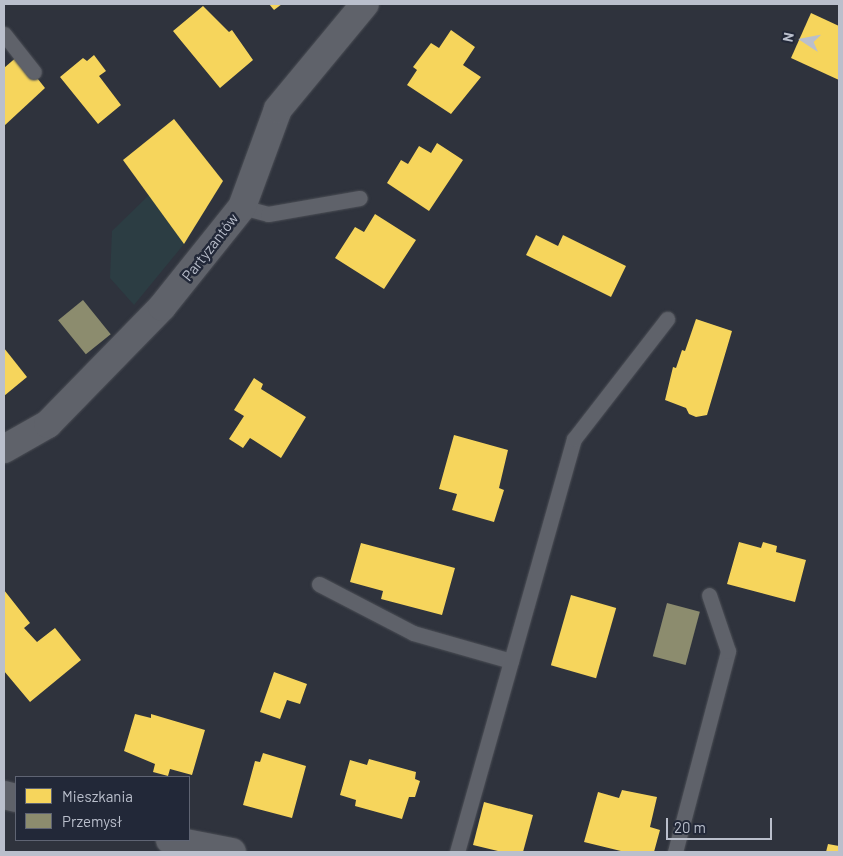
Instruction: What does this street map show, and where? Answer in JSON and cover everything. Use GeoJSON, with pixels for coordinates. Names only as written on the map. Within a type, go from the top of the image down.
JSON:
{"type":"FeatureCollection","features":[{"type":"Feature","properties":{"kind":"street","name":"Partyzantów"},"geometry":{"type":"LineString","coordinates":[[4,449],[48,424],[78,382],[162,307],[242,206],[278,109],[365,4]]}},
{"type":"Feature","properties":{"kind":"street"},"geometry":{"type":"LineString","coordinates":[[175,841],[232,852]]}},
{"type":"Feature","properties":{"kind":"lane"},"geometry":{"type":"LineString","coordinates":[[4,34],[34,72]]}},
{"type":"Feature","properties":{"kind":"lane"},"geometry":{"type":"LineString","coordinates":[[242,206],[268,214],[360,198]]}},
{"type":"Feature","properties":{"kind":"lane"},"geometry":{"type":"LineString","coordinates":[[457,852],[574,439],[668,319]]}},
{"type":"Feature","properties":{"kind":"lane"},"geometry":{"type":"LineString","coordinates":[[319,584],[413,633],[511,661]]}},
{"type":"Feature","properties":{"kind":"lane"},"geometry":{"type":"LineString","coordinates":[[675,852],[728,651],[708,595]]}},
{"type":"Feature","properties":{"kind":"shaded area"},"geometry":{"type":"Polygon","coordinates":[[[149,195],[184,244],[134,305],[110,278],[112,231],[149,195]]]}},
{"type":"Feature","properties":{"kind":"building: Mieszkania"},"geometry":{"type":"Polygon","coordinates":[[[269,4],[282,4],[274,10],[269,4]]]}},
{"type":"Feature","properties":{"kind":"building: Mieszkania"},"geometry":{"type":"Polygon","coordinates":[[[203,6],[229,32],[232,30],[253,60],[220,88],[173,31],[203,6]]]}},
{"type":"Feature","properties":{"kind":"building: Mieszkania"},"geometry":{"type":"Polygon","coordinates":[[[811,13],[839,26],[839,80],[791,58],[811,13]]]}},
{"type":"Feature","properties":{"kind":"building: Mieszkania"},"geometry":{"type":"Polygon","coordinates":[[[451,30],[475,47],[463,65],[481,77],[451,114],[407,85],[417,70],[413,67],[431,43],[439,48],[451,30]]]}},
{"type":"Feature","properties":{"kind":"building: Mieszkania"},"geometry":{"type":"Polygon","coordinates":[[[19,55],[45,88],[4,126],[4,68],[19,55]]]}},
{"type":"Feature","properties":{"kind":"building: Mieszkania"},"geometry":{"type":"Polygon","coordinates":[[[94,55],[106,71],[99,76],[121,105],[98,124],[60,77],[83,58],[87,61],[94,55]]]}},
{"type":"Feature","properties":{"kind":"building: Mieszkania"},"geometry":{"type":"Polygon","coordinates":[[[174,119],[223,181],[184,244],[123,160],[174,119]]]}},
{"type":"Feature","properties":{"kind":"building: Mieszkania"},"geometry":{"type":"Polygon","coordinates":[[[437,143],[463,160],[429,211],[387,183],[401,160],[408,164],[419,146],[431,153],[437,143]]]}},
{"type":"Feature","properties":{"kind":"building: Mieszkania"},"geometry":{"type":"Polygon","coordinates":[[[375,214],[416,240],[384,289],[335,258],[355,227],[364,232],[375,214]]]}},
{"type":"Feature","properties":{"kind":"building: Mieszkania"},"geometry":{"type":"Polygon","coordinates":[[[536,235],[558,246],[563,235],[626,266],[611,297],[526,255],[536,235]]]}},
{"type":"Feature","properties":{"kind":"building: Mieszkania"},"geometry":{"type":"Polygon","coordinates":[[[696,319],[732,331],[707,415],[696,417],[689,414],[686,408],[665,400],[673,367],[676,368],[682,350],[685,351],[696,319]]]}},
{"type":"Feature","properties":{"kind":"building: Mieszkania"},"geometry":{"type":"Polygon","coordinates":[[[4,348],[27,377],[4,396],[4,348]]]}},
{"type":"Feature","properties":{"kind":"building: Mieszkania"},"geometry":{"type":"Polygon","coordinates":[[[254,378],[263,384],[261,389],[306,417],[281,458],[250,438],[243,448],[229,439],[244,416],[234,410],[254,378]]]}},
{"type":"Feature","properties":{"kind":"building: Mieszkania"},"geometry":{"type":"Polygon","coordinates":[[[454,435],[508,450],[499,488],[504,490],[494,522],[452,510],[457,494],[439,489],[454,435]]]}},
{"type":"Feature","properties":{"kind":"building: Mieszkania"},"geometry":{"type":"Polygon","coordinates":[[[739,542],[761,548],[763,542],[777,546],[776,552],[806,560],[795,602],[727,584],[739,542]]]}},
{"type":"Feature","properties":{"kind":"building: Mieszkania"},"geometry":{"type":"Polygon","coordinates":[[[361,543],[455,568],[442,615],[381,599],[383,591],[350,582],[361,543]]]}},
{"type":"Feature","properties":{"kind":"building: Mieszkania"},"geometry":{"type":"Polygon","coordinates":[[[4,590],[30,623],[24,628],[37,642],[55,628],[81,660],[30,702],[4,671],[4,590]]]}},
{"type":"Feature","properties":{"kind":"building: Mieszkania"},"geometry":{"type":"Polygon","coordinates":[[[571,595],[616,608],[596,678],[551,665],[571,595]]]}},
{"type":"Feature","properties":{"kind":"building: Mieszkania"},"geometry":{"type":"Polygon","coordinates":[[[274,672],[307,684],[300,704],[287,700],[280,719],[260,712],[274,672]]]}},
{"type":"Feature","properties":{"kind":"building: Mieszkania"},"geometry":{"type":"Polygon","coordinates":[[[135,714],[151,718],[151,714],[205,730],[192,775],[170,769],[168,776],[153,772],[155,764],[124,751],[135,714]]]}},
{"type":"Feature","properties":{"kind":"building: Mieszkania"},"geometry":{"type":"Polygon","coordinates":[[[263,753],[306,766],[292,818],[243,805],[255,761],[260,762],[263,753]]]}},
{"type":"Feature","properties":{"kind":"building: Mieszkania"},"geometry":{"type":"Polygon","coordinates":[[[369,759],[416,772],[415,779],[420,781],[415,797],[409,797],[402,819],[355,806],[356,800],[340,795],[350,760],[367,765],[369,759]]]}},
{"type":"Feature","properties":{"kind":"building: Mieszkania"},"geometry":{"type":"Polygon","coordinates":[[[622,790],[657,797],[650,827],[660,830],[654,852],[625,852],[584,842],[598,792],[619,798],[622,790]]]}},
{"type":"Feature","properties":{"kind":"building: Mieszkania"},"geometry":{"type":"Polygon","coordinates":[[[484,802],[533,815],[523,852],[502,852],[473,845],[484,802]]]}},
{"type":"Feature","properties":{"kind":"building: Mieszkania"},"geometry":{"type":"Polygon","coordinates":[[[828,844],[839,846],[839,852],[826,852],[828,844]]]}},
{"type":"Feature","properties":{"kind":"building: Przemysł"},"geometry":{"type":"Polygon","coordinates":[[[83,300],[111,334],[86,354],[58,320],[83,300]]]}},
{"type":"Feature","properties":{"kind":"building: Przemysł"},"geometry":{"type":"Polygon","coordinates":[[[667,603],[700,612],[686,665],[653,656],[667,603]]]}}]}
